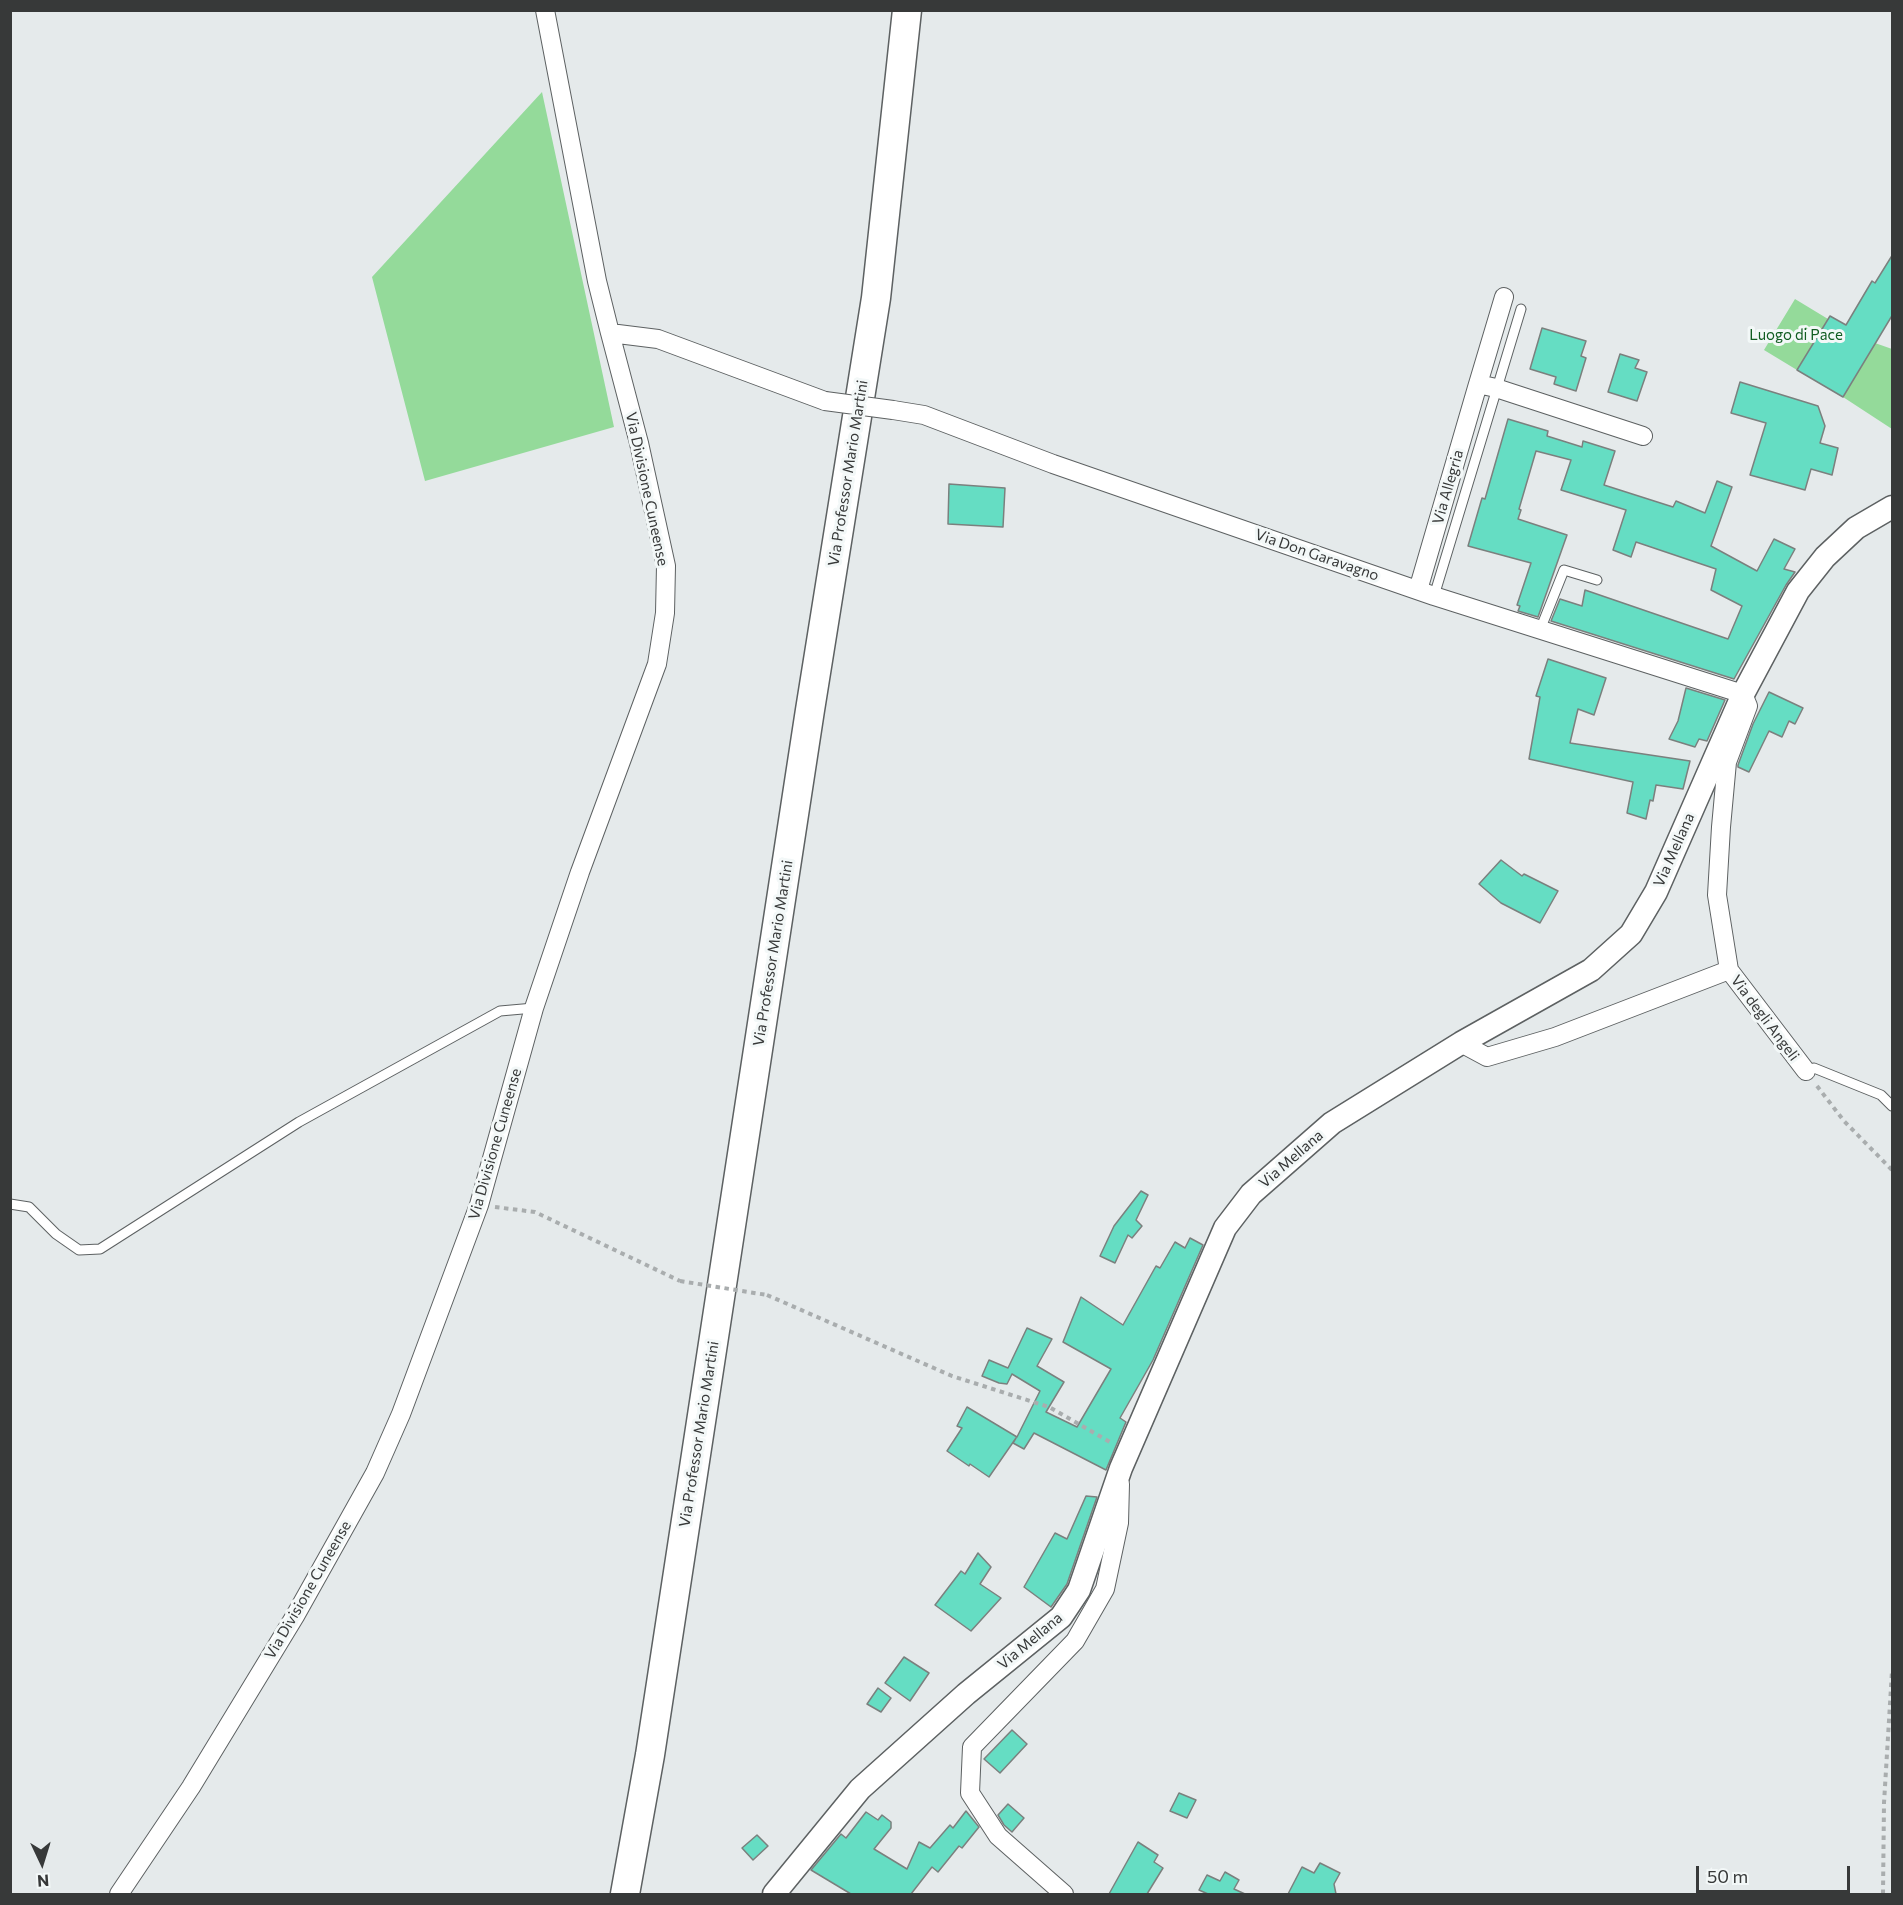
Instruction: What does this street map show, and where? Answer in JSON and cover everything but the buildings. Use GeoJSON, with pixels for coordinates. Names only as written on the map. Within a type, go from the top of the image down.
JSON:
{"type":"FeatureCollection","features":[{"type":"Feature","properties":{"kind":"main road","name":"Via Professor Mario Martini"},"geometry":{"type":"LineString","coordinates":[[625,1894],[650,1755],[810,710],[876,298],[907,10]]}},
{"type":"Feature","properties":{"kind":"street","name":"Via Divisione Cuneense"},"geometry":{"type":"LineString","coordinates":[[119,1894],[191,1787],[289,1626],[375,1473],[401,1414],[479,1204],[534,1008],[580,872],[657,664],[665,613],[666,566],[639,443],[597,281],[544,10]]}},
{"type":"Feature","properties":{"kind":"street","name":"Via Allegria"},"geometry":{"type":"LineString","coordinates":[[1426,593],[1478,384],[1504,297]]}},
{"type":"Feature","properties":{"kind":"street","name":"Via Don Garavagno"},"geometry":{"type":"LineString","coordinates":[[610,333],[658,339],[825,401],[924,415],[1053,464],[1426,593],[1743,694]]}},
{"type":"Feature","properties":{"kind":"street"},"geometry":{"type":"LineString","coordinates":[[1478,384],[1643,436]]}},
{"type":"Feature","properties":{"kind":"street","name":"Via Mellana"},"geometry":{"type":"LineString","coordinates":[[774,1894],[860,1789],[966,1694],[1061,1617],[1079,1590],[1125,1460],[1225,1228],[1251,1194],[1332,1123],[1461,1043],[1591,970],[1631,934],[1656,892],[1743,694],[1798,591],[1825,557],[1856,528],[1893,507]]}},
{"type":"Feature","properties":{"kind":"street","name":"Via degli Angeli"},"geometry":{"type":"LineString","coordinates":[[1743,694],[1748,706],[1727,762],[1717,895],[1729,970],[1806,1071]]}},
{"type":"Feature","properties":{"kind":"street"},"geometry":{"type":"LineString","coordinates":[[1461,1043],[1487,1057],[1556,1037],[1729,970]]}},
{"type":"Feature","properties":{"kind":"street"},"geometry":{"type":"LineString","coordinates":[[1064,1894],[998,1836],[970,1793],[972,1747],[1075,1641],[1105,1589],[1119,1523],[1125,1460]]}},
{"type":"Feature","properties":{"kind":"lane"},"geometry":{"type":"LineString","coordinates":[[1426,593],[1521,309]]}},
{"type":"Feature","properties":{"kind":"lane"},"geometry":{"type":"LineString","coordinates":[[1540,630],[1564,570],[1597,580]]}},
{"type":"Feature","properties":{"kind":"lane"},"geometry":{"type":"LineString","coordinates":[[10,1204],[29,1207],[56,1234],[79,1250],[100,1249],[299,1122],[500,1011],[534,1008]]}},
{"type":"Feature","properties":{"kind":"lane"},"geometry":{"type":"LineString","coordinates":[[1806,1071],[1814,1068],[1881,1095],[1893,1106]]}},
{"type":"Feature","properties":{"kind":"path","name":"Via degli Angeli"},"geometry":{"type":"LineString","coordinates":[[1806,1071],[1844,1121],[1893,1170]]}},
{"type":"Feature","properties":{"kind":"path"},"geometry":{"type":"LineString","coordinates":[[479,1204],[535,1212],[680,1281],[767,1295],[952,1376],[1048,1407],[1125,1460]]}},
{"type":"Feature","properties":{"kind":"path"},"geometry":{"type":"LineString","coordinates":[[1883,1894],[1884,1803],[1893,1671]]}},
{"type":"Feature","properties":{"kind":"green space"},"geometry":{"type":"Polygon","coordinates":[[[542,92],[614,427],[425,481],[372,277],[542,92]]]}},
{"type":"Feature","properties":{"kind":"green space","name":"Luogo di Pace"},"geometry":{"type":"Polygon","coordinates":[[[1795,299],[1828,319],[1797,370],[1764,350],[1795,299]]]}},
{"type":"Feature","properties":{"kind":"green space"},"geometry":{"type":"Polygon","coordinates":[[[1875,343],[1892,349],[1892,429],[1843,397],[1875,343]]]}}]}
